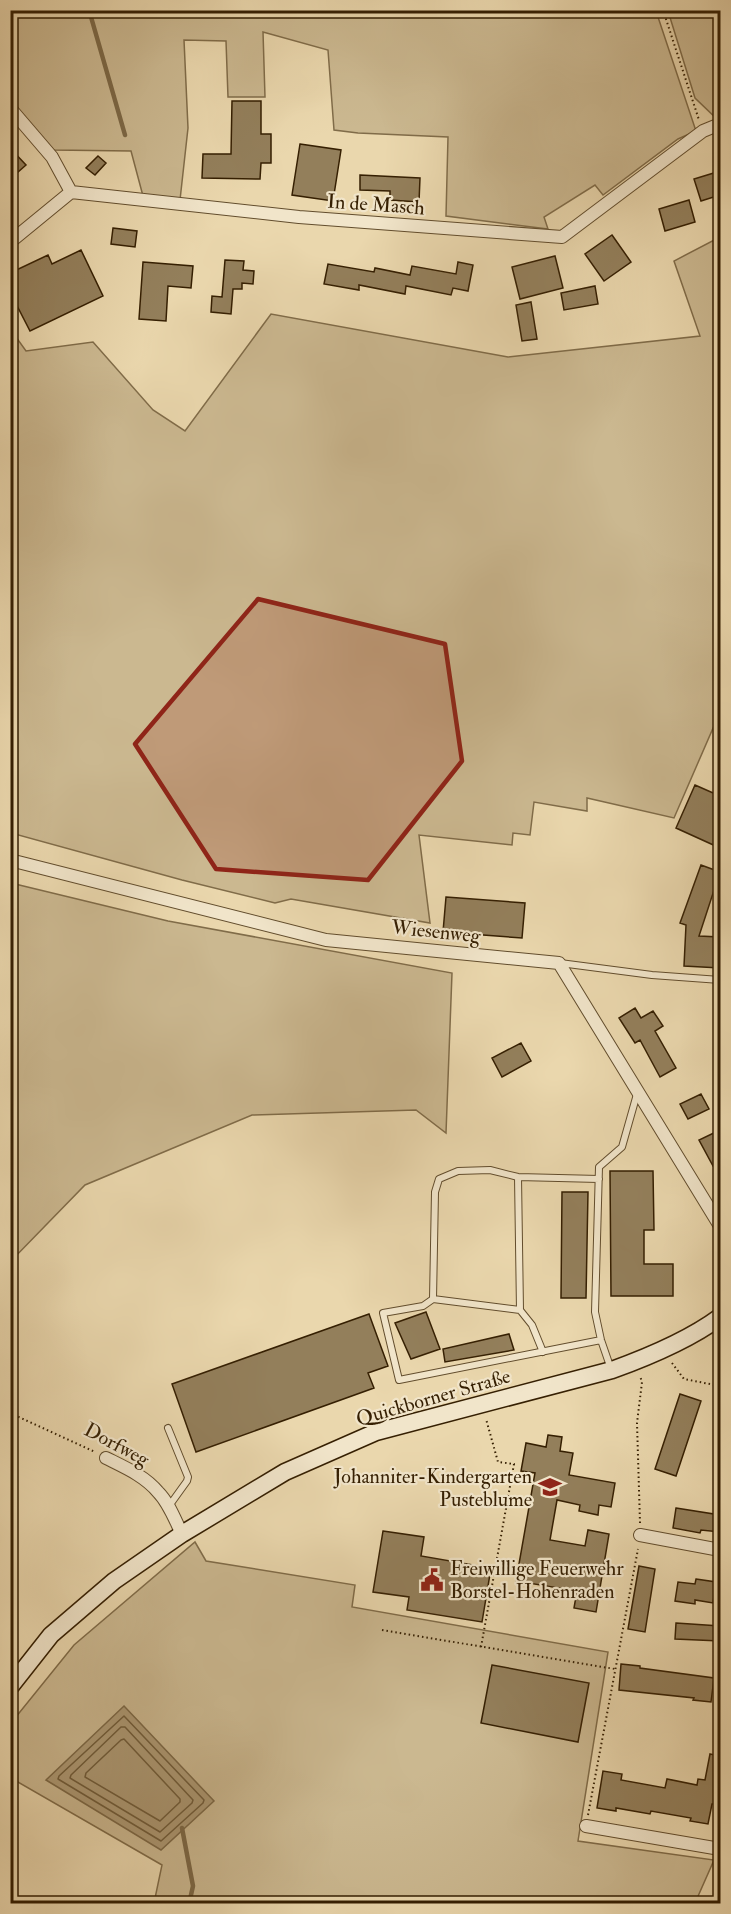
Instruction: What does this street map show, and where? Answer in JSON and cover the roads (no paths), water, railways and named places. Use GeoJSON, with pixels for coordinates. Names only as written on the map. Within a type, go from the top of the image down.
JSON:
{"type":"FeatureCollection","features":[{"type":"Feature","properties":{"kind":"main road","name":"Quickborner Straße"},"geometry":{"type":"LineString","coordinates":[[10,1687],[51,1635],[114,1581],[182,1534],[285,1472],[376,1432],[612,1370],[663,1350],[720,1317]]}},
{"type":"Feature","properties":{"kind":"street"},"geometry":{"type":"LineString","coordinates":[[10,108],[52,157],[71,192],[10,242]]}},
{"type":"Feature","properties":{"kind":"street","name":"In de Masch"},"geometry":{"type":"LineString","coordinates":[[71,192],[299,217],[562,237],[703,131],[720,124]]}},
{"type":"Feature","properties":{"kind":"street","name":"Wiesenweg"},"geometry":{"type":"LineString","coordinates":[[10,860],[326,940],[559,963]]}},
{"type":"Feature","properties":{"kind":"street"},"geometry":{"type":"LineString","coordinates":[[559,963],[720,1226]]}},
{"type":"Feature","properties":{"kind":"street","name":"Dorfweg"},"geometry":{"type":"LineString","coordinates":[[106,1458],[133,1472],[158,1491],[182,1534]]}},
{"type":"Feature","properties":{"kind":"street"},"geometry":{"type":"LineString","coordinates":[[640,1535],[720,1550]]}},
{"type":"Feature","properties":{"kind":"street"},"geometry":{"type":"LineString","coordinates":[[586,1826],[720,1849]]}},
{"type":"Feature","properties":{"kind":"lane"},"geometry":{"type":"LineString","coordinates":[[559,963],[652,975],[720,980]]}},
{"type":"Feature","properties":{"kind":"lane"},"geometry":{"type":"LineString","coordinates":[[612,1370],[601,1340],[595,1311],[599,1167],[622,1147],[638,1092]]}},
{"type":"Feature","properties":{"kind":"lane"},"geometry":{"type":"LineString","coordinates":[[433,1299],[435,1192],[439,1179],[458,1170],[490,1170],[518,1177],[599,1179]]}},
{"type":"Feature","properties":{"kind":"lane"},"geometry":{"type":"LineString","coordinates":[[518,1177],[520,1310],[532,1325],[543,1352]]}},
{"type":"Feature","properties":{"kind":"lane"},"geometry":{"type":"LineString","coordinates":[[520,1310],[433,1299],[423,1306],[384,1313],[399,1380],[601,1340]]}},
{"type":"Feature","properties":{"kind":"lane"},"geometry":{"type":"LineString","coordinates":[[168,1428],[188,1477],[187,1482],[168,1506]]}},
{"type":"Feature","properties":{"kind":"water"},"geometry":{"type":"Polygon","coordinates":[[[124,1706],[214,1801],[161,1850],[46,1780],[124,1706]]]}},
{"type":"Feature","properties":{"kind":"waterway"},"geometry":{"type":"LineString","coordinates":[[89,10],[125,135]]}},
{"type":"Feature","properties":{"kind":"waterway"},"geometry":{"type":"LineString","coordinates":[[182,1828],[193,1886],[189,1904]]}},
{"type":"Feature","properties":{"kind":"place","name":"Johanniter-Kindergarten Pusteblume"},"geometry":{"type":"Point","coordinates":[550,1487]}},
{"type":"Feature","properties":{"kind":"place","name":"Freiwillige Feuerwehr Borstel-Hohenraden"},"geometry":{"type":"Point","coordinates":[432,1580]}}]}
